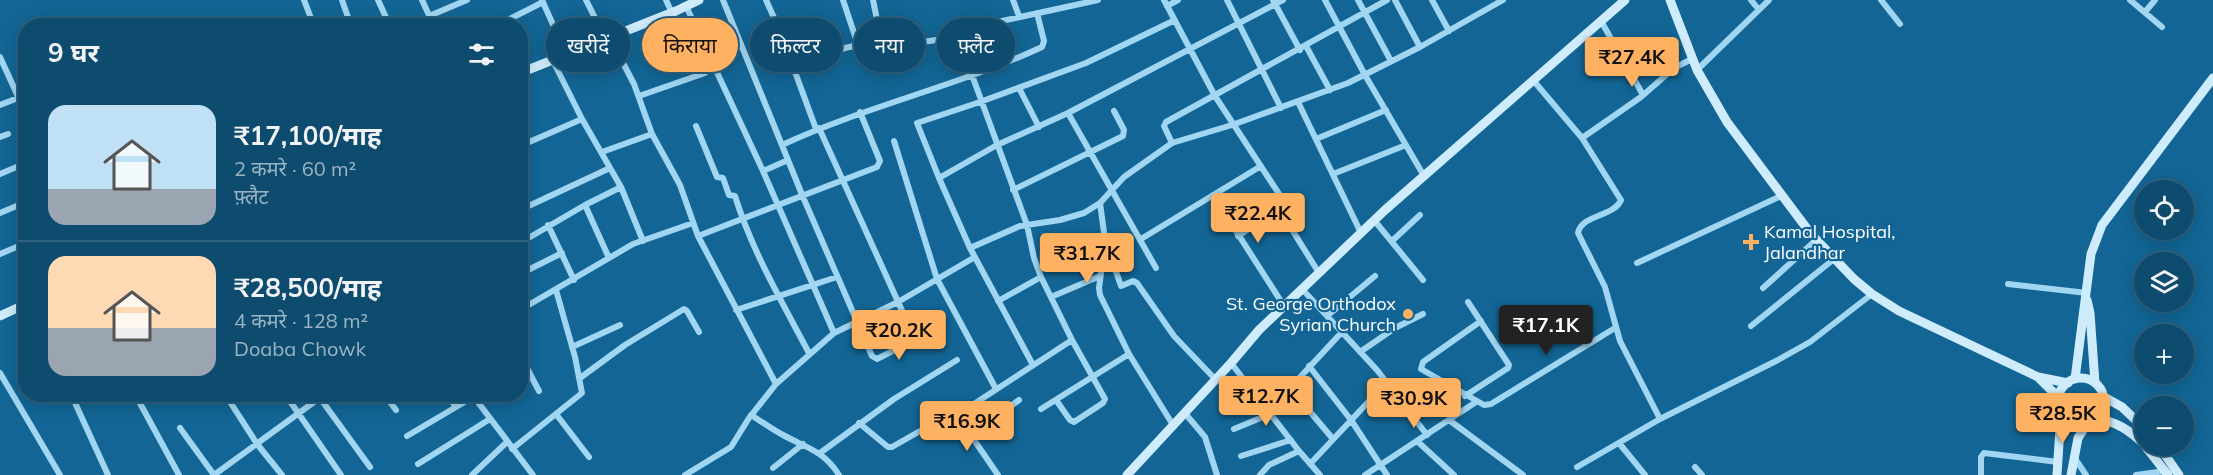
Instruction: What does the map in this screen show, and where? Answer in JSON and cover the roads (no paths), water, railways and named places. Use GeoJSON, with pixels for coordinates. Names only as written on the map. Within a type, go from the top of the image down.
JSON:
{"type":"FeatureCollection","features":[{"type":"Feature","properties":{"kind":"main road"},"geometry":{"type":"LineString","coordinates":[[630,30],[699,0]]}},
{"type":"Feature","properties":{"kind":"main road"},"geometry":{"type":"LineString","coordinates":[[1130,474],[1259,330],[1284,306],[1374,220],[1625,0]]}},
{"type":"Feature","properties":{"kind":"main road"},"geometry":{"type":"LineString","coordinates":[[1670,0],[1697,70],[1727,122],[1781,196],[1834,260],[1872,294],[1899,312],[2038,377],[2072,381],[2088,379],[2095,383],[2104,397],[2122,407],[2134,418]]}},
{"type":"Feature","properties":{"kind":"main road"},"geometry":{"type":"LineString","coordinates":[[528,70],[546,64]]}},
{"type":"Feature","properties":{"kind":"main road"},"geometry":{"type":"LineString","coordinates":[[2057,475],[2061,412],[2059,398],[2063,388],[2072,381],[2087,297],[2091,254],[2102,225],[2213,78]]}},
{"type":"Feature","properties":{"kind":"main road"},"geometry":{"type":"LineString","coordinates":[[2087,297],[2091,313],[2095,383]]}},
{"type":"Feature","properties":{"kind":"main road"},"geometry":{"type":"LineString","coordinates":[[0,316],[18,308]]}},
{"type":"Feature","properties":{"kind":"main road"},"geometry":{"type":"LineString","coordinates":[[2038,377],[2059,398]]}},
{"type":"Feature","properties":{"kind":"main road"},"geometry":{"type":"LineString","coordinates":[[2071,475],[2078,438],[2086,424],[2096,419],[2103,409],[2104,397]]}},
{"type":"Feature","properties":{"kind":"main road"},"geometry":{"type":"LineString","coordinates":[[2061,412],[2069,421],[2086,424]]}},
{"type":"Feature","properties":{"kind":"main road"},"geometry":{"type":"LineString","coordinates":[[2096,419],[2109,420],[2134,436]]}},
{"type":"Feature","properties":{"kind":"main road"},"geometry":{"type":"LineString","coordinates":[[2154,456],[2167,473]]}},
{"type":"Feature","properties":{"kind":"main road"},"geometry":{"type":"LineString","coordinates":[[2166,456],[2179,475]]}},
{"type":"Feature","properties":{"kind":"street"},"geometry":{"type":"LineString","coordinates":[[304,0],[311,18]]}},
{"type":"Feature","properties":{"kind":"street"},"geometry":{"type":"LineString","coordinates":[[342,0],[348,18]]}},
{"type":"Feature","properties":{"kind":"street"},"geometry":{"type":"LineString","coordinates":[[378,0],[386,18]]}},
{"type":"Feature","properties":{"kind":"street"},"geometry":{"type":"LineString","coordinates":[[422,0],[429,16],[467,0]]}},
{"type":"Feature","properties":{"kind":"street"},"geometry":{"type":"LineString","coordinates":[[586,0],[596,18]]}},
{"type":"Feature","properties":{"kind":"street"},"geometry":{"type":"LineString","coordinates":[[666,0],[672,13]]}},
{"type":"Feature","properties":{"kind":"street"},"geometry":{"type":"LineString","coordinates":[[723,0],[856,321],[872,356],[879,358],[913,340],[913,334],[817,129],[796,72]]}},
{"type":"Feature","properties":{"kind":"street"},"geometry":{"type":"LineString","coordinates":[[766,0],[773,18]]}},
{"type":"Feature","properties":{"kind":"street"},"geometry":{"type":"LineString","coordinates":[[843,0],[854,33]]}},
{"type":"Feature","properties":{"kind":"street"},"geometry":{"type":"LineString","coordinates":[[873,0],[876,18]]}},
{"type":"Feature","properties":{"kind":"street"},"geometry":{"type":"LineString","coordinates":[[1013,0],[1019,16]]}},
{"type":"Feature","properties":{"kind":"street"},"geometry":{"type":"LineString","coordinates":[[1013,18],[1098,0]]}},
{"type":"Feature","properties":{"kind":"street"},"geometry":{"type":"LineString","coordinates":[[1178,0],[1166,3],[1232,125],[1283,200],[1283,205],[1279,209],[1238,236]]}},
{"type":"Feature","properties":{"kind":"street"},"geometry":{"type":"LineString","coordinates":[[1227,0],[1281,108]]}},
{"type":"Feature","properties":{"kind":"street"},"geometry":{"type":"LineString","coordinates":[[939,178],[997,145],[1068,113],[1191,50],[1274,2],[1283,0]]}},
{"type":"Feature","properties":{"kind":"street"},"geometry":{"type":"LineString","coordinates":[[1326,0],[1365,75],[1424,176]]}},
{"type":"Feature","properties":{"kind":"street"},"geometry":{"type":"LineString","coordinates":[[1358,0],[1391,61]]}},
{"type":"Feature","properties":{"kind":"street"},"geometry":{"type":"LineString","coordinates":[[1395,0],[1420,47]]}},
{"type":"Feature","properties":{"kind":"street"},"geometry":{"type":"LineString","coordinates":[[1432,0],[1449,31]]}},
{"type":"Feature","properties":{"kind":"street"},"geometry":{"type":"LineString","coordinates":[[970,248],[1027,225],[1077,215],[1092,209],[1112,189],[1172,143],[1281,108],[1365,75],[1503,0]]}},
{"type":"Feature","properties":{"kind":"street"},"geometry":{"type":"LineString","coordinates":[[1751,0],[1759,10]]}},
{"type":"Feature","properties":{"kind":"street"},"geometry":{"type":"LineString","coordinates":[[1697,70],[1769,0]]}},
{"type":"Feature","properties":{"kind":"street"},"geometry":{"type":"LineString","coordinates":[[1881,0],[1900,24]]}},
{"type":"Feature","properties":{"kind":"street"},"geometry":{"type":"LineString","coordinates":[[2130,0],[2162,27]]}},
{"type":"Feature","properties":{"kind":"street"},"geometry":{"type":"LineString","coordinates":[[2145,12],[2155,0]]}},
{"type":"Feature","properties":{"kind":"street"},"geometry":{"type":"LineString","coordinates":[[511,18],[542,1],[550,18]]}},
{"type":"Feature","properties":{"kind":"street"},"geometry":{"type":"LineString","coordinates":[[1172,143],[1164,126],[1166,123],[1384,1]]}},
{"type":"Feature","properties":{"kind":"street"},"geometry":{"type":"LineString","coordinates":[[1274,2],[1330,90]]}},
{"type":"Feature","properties":{"kind":"street"},"geometry":{"type":"LineString","coordinates":[[686,6],[692,18]]}},
{"type":"Feature","properties":{"kind":"street"},"geometry":{"type":"LineString","coordinates":[[782,145],[860,112],[970,76],[1043,46],[1037,13]]}},
{"type":"Feature","properties":{"kind":"street"},"geometry":{"type":"LineString","coordinates":[[1033,365],[970,248],[917,123],[1086,63],[1175,20]]}},
{"type":"Feature","properties":{"kind":"street"},"geometry":{"type":"LineString","coordinates":[[1601,21],[1643,95]]}},
{"type":"Feature","properties":{"kind":"street"},"geometry":{"type":"LineString","coordinates":[[0,57],[18,98],[0,105]]}},
{"type":"Feature","properties":{"kind":"street"},"geometry":{"type":"LineString","coordinates":[[1582,138],[1643,95],[1674,68],[1692,59]]}},
{"type":"Feature","properties":{"kind":"street"},"geometry":{"type":"LineString","coordinates":[[558,72],[621,187],[643,241]]}},
{"type":"Feature","properties":{"kind":"street"},"geometry":{"type":"LineString","coordinates":[[629,72],[652,134],[680,185],[698,236],[776,384]]}},
{"type":"Feature","properties":{"kind":"street"},"geometry":{"type":"LineString","coordinates":[[717,72],[834,333]]}},
{"type":"Feature","properties":{"kind":"street"},"geometry":{"type":"LineString","coordinates":[[969,72],[1027,225],[1034,258],[1041,276],[1072,340],[1105,399],[1075,421],[1070,420],[1056,400]]}},
{"type":"Feature","properties":{"kind":"street"},"geometry":{"type":"LineString","coordinates":[[639,96],[705,73]]}},
{"type":"Feature","properties":{"kind":"street"},"geometry":{"type":"LineString","coordinates":[[1533,80],[1582,138],[1621,200],[1616,207],[1582,224],[1578,233],[1605,287],[1615,328],[1660,419]]}},
{"type":"Feature","properties":{"kind":"street"},"geometry":{"type":"LineString","coordinates":[[1018,88],[1039,127]]}},
{"type":"Feature","properties":{"kind":"street"},"geometry":{"type":"LineString","coordinates":[[1298,102],[1361,233]]}},
{"type":"Feature","properties":{"kind":"street"},"geometry":{"type":"LineString","coordinates":[[1316,139],[1386,110]]}},
{"type":"Feature","properties":{"kind":"street"},"geometry":{"type":"LineString","coordinates":[[1013,190],[1124,135],[1124,130],[1114,111]]}},
{"type":"Feature","properties":{"kind":"street"},"geometry":{"type":"LineString","coordinates":[[698,236],[878,167],[880,164],[860,112]]}},
{"type":"Feature","properties":{"kind":"street"},"geometry":{"type":"LineString","coordinates":[[1068,113],[1156,268]]}},
{"type":"Feature","properties":{"kind":"street"},"geometry":{"type":"LineString","coordinates":[[529,142],[582,119]]}},
{"type":"Feature","properties":{"kind":"street"},"geometry":{"type":"LineString","coordinates":[[696,126],[717,177],[723,178],[730,195],[735,196],[742,219],[778,296],[809,353]]}},
{"type":"Feature","properties":{"kind":"street"},"geometry":{"type":"LineString","coordinates":[[0,137],[8,134]]}},
{"type":"Feature","properties":{"kind":"street"},"geometry":{"type":"LineString","coordinates":[[602,152],[652,134]]}},
{"type":"Feature","properties":{"kind":"street"},"geometry":{"type":"LineString","coordinates":[[894,141],[937,279],[996,389]]}},
{"type":"Feature","properties":{"kind":"street"},"geometry":{"type":"LineString","coordinates":[[1333,174],[1406,145]]}},
{"type":"Feature","properties":{"kind":"street"},"geometry":{"type":"LineString","coordinates":[[763,171],[788,160]]}},
{"type":"Feature","properties":{"kind":"street"},"geometry":{"type":"LineString","coordinates":[[1141,239],[1261,165]]}},
{"type":"Feature","properties":{"kind":"street"},"geometry":{"type":"LineString","coordinates":[[0,174],[18,166]]}},
{"type":"Feature","properties":{"kind":"street"},"geometry":{"type":"LineString","coordinates":[[528,206],[610,168]]}},
{"type":"Feature","properties":{"kind":"street"},"geometry":{"type":"LineString","coordinates":[[528,238],[548,225],[621,187]]}},
{"type":"Feature","properties":{"kind":"street"},"geometry":{"type":"LineString","coordinates":[[1213,195],[1284,306]]}},
{"type":"Feature","properties":{"kind":"street"},"geometry":{"type":"LineString","coordinates":[[1637,263],[1781,196]]}},
{"type":"Feature","properties":{"kind":"street"},"geometry":{"type":"LineString","coordinates":[[1100,203],[1108,262]]}},
{"type":"Feature","properties":{"kind":"street"},"geometry":{"type":"LineString","coordinates":[[0,213],[18,205]]}},
{"type":"Feature","properties":{"kind":"street"},"geometry":{"type":"LineString","coordinates":[[585,205],[609,258]]}},
{"type":"Feature","properties":{"kind":"street"},"geometry":{"type":"LineString","coordinates":[[1279,209],[1319,273]]}},
{"type":"Feature","properties":{"kind":"street"},"geometry":{"type":"LineString","coordinates":[[1392,242],[1420,215]]}},
{"type":"Feature","properties":{"kind":"street"},"geometry":{"type":"LineString","coordinates":[[1374,220],[1423,280]]}},
{"type":"Feature","properties":{"kind":"street"},"geometry":{"type":"LineString","coordinates":[[528,306],[609,258],[643,241],[693,223]]}},
{"type":"Feature","properties":{"kind":"street"},"geometry":{"type":"LineString","coordinates":[[548,225],[574,280]]}},
{"type":"Feature","properties":{"kind":"street"},"geometry":{"type":"LineString","coordinates":[[1763,288],[1816,240]]}},
{"type":"Feature","properties":{"kind":"street"},"geometry":{"type":"LineString","coordinates":[[0,254],[18,246]]}},
{"type":"Feature","properties":{"kind":"street"},"geometry":{"type":"LineString","coordinates":[[528,270],[561,253]]}},
{"type":"Feature","properties":{"kind":"street"},"geometry":{"type":"LineString","coordinates":[[686,475],[731,447],[776,384],[834,333],[898,302],[975,257]]}},
{"type":"Feature","properties":{"kind":"street"},"geometry":{"type":"LineString","coordinates":[[1750,326],[1834,260]]}},
{"type":"Feature","properties":{"kind":"street"},"geometry":{"type":"LineString","coordinates":[[1173,425],[1129,354],[1100,296],[1102,263],[1113,263],[1121,286],[1133,281],[1137,283],[1174,336],[1215,379]]}},
{"type":"Feature","properties":{"kind":"street"},"geometry":{"type":"LineString","coordinates":[[998,301],[1041,276]]}},
{"type":"Feature","properties":{"kind":"street"},"geometry":{"type":"LineString","coordinates":[[1051,297],[1100,276]]}},
{"type":"Feature","properties":{"kind":"street"},"geometry":{"type":"LineString","coordinates":[[1327,316],[1375,276]]}},
{"type":"Feature","properties":{"kind":"street"},"geometry":{"type":"LineString","coordinates":[[736,310],[837,277]]}},
{"type":"Feature","properties":{"kind":"street"},"geometry":{"type":"LineString","coordinates":[[2008,284],[2087,297]]}},
{"type":"Feature","properties":{"kind":"street"},"geometry":{"type":"LineString","coordinates":[[1302,289],[1386,382],[1426,435]]}},
{"type":"Feature","properties":{"kind":"street"},"geometry":{"type":"LineString","coordinates":[[512,449],[582,393],[556,290]]}},
{"type":"Feature","properties":{"kind":"street"},"geometry":{"type":"LineString","coordinates":[[1577,467],[1660,419],[1810,342],[1872,294]]}},
{"type":"Feature","properties":{"kind":"street"},"geometry":{"type":"LineString","coordinates":[[1465,396],[1509,366],[1468,302]]}},
{"type":"Feature","properties":{"kind":"street"},"geometry":{"type":"LineString","coordinates":[[580,378],[626,345],[684,309],[699,333]]}},
{"type":"Feature","properties":{"kind":"street"},"geometry":{"type":"LineString","coordinates":[[1360,352],[1395,328],[1423,314]]}},
{"type":"Feature","properties":{"kind":"street"},"geometry":{"type":"LineString","coordinates":[[1481,321],[1421,364],[1422,371],[1484,405],[1491,404],[1615,328]]}},
{"type":"Feature","properties":{"kind":"street"},"geometry":{"type":"LineString","coordinates":[[572,347],[620,325]]}},
{"type":"Feature","properties":{"kind":"street"},"geometry":{"type":"LineString","coordinates":[[1333,439],[1290,388],[1342,332]]}},
{"type":"Feature","properties":{"kind":"street"},"geometry":{"type":"LineString","coordinates":[[859,423],[890,447],[920,431],[931,430],[957,415],[1072,340]]}},
{"type":"Feature","properties":{"kind":"street"},"geometry":{"type":"LineString","coordinates":[[1041,409],[1129,354]]}},
{"type":"Feature","properties":{"kind":"street"},"geometry":{"type":"LineString","coordinates":[[820,453],[894,399],[957,360]]}},
{"type":"Feature","properties":{"kind":"street"},"geometry":{"type":"LineString","coordinates":[[1231,363],[1320,475]]}},
{"type":"Feature","properties":{"kind":"street"},"geometry":{"type":"LineString","coordinates":[[1309,366],[1351,420],[1387,475]]}},
{"type":"Feature","properties":{"kind":"street"},"geometry":{"type":"LineString","coordinates":[[0,372],[60,475]]}},
{"type":"Feature","properties":{"kind":"street"},"geometry":{"type":"LineString","coordinates":[[528,374],[539,391]]}},
{"type":"Feature","properties":{"kind":"street"},"geometry":{"type":"LineString","coordinates":[[1310,464],[1386,382]]}},
{"type":"Feature","properties":{"kind":"street"},"geometry":{"type":"LineString","coordinates":[[1408,410],[1447,385]]}},
{"type":"Feature","properties":{"kind":"street"},"geometry":{"type":"LineString","coordinates":[[971,436],[1019,400]]}},
{"type":"Feature","properties":{"kind":"street"},"geometry":{"type":"LineString","coordinates":[[75,402],[108,475]]}},
{"type":"Feature","properties":{"kind":"street"},"geometry":{"type":"LineString","coordinates":[[139,402],[179,475]]}},
{"type":"Feature","properties":{"kind":"street"},"geometry":{"type":"LineString","coordinates":[[230,402],[257,444],[282,475]]}},
{"type":"Feature","properties":{"kind":"street"},"geometry":{"type":"LineString","coordinates":[[290,402],[342,475]]}},
{"type":"Feature","properties":{"kind":"street"},"geometry":{"type":"LineString","coordinates":[[180,428],[214,475],[314,402]]}},
{"type":"Feature","properties":{"kind":"street"},"geometry":{"type":"LineString","coordinates":[[326,402],[370,467]]}},
{"type":"Feature","properties":{"kind":"street"},"geometry":{"type":"LineString","coordinates":[[390,402],[396,410]]}},
{"type":"Feature","properties":{"kind":"street"},"geometry":{"type":"LineString","coordinates":[[453,402],[456,407]]}},
{"type":"Feature","properties":{"kind":"street"},"geometry":{"type":"LineString","coordinates":[[407,436],[465,402]]}},
{"type":"Feature","properties":{"kind":"street"},"geometry":{"type":"LineString","coordinates":[[480,402],[490,420],[532,475]]}},
{"type":"Feature","properties":{"kind":"street"},"geometry":{"type":"LineString","coordinates":[[1365,475],[1476,402]]}},
{"type":"Feature","properties":{"kind":"street"},"geometry":{"type":"LineString","coordinates":[[1184,412],[1205,437],[1217,475]]}},
{"type":"Feature","properties":{"kind":"street"},"geometry":{"type":"LineString","coordinates":[[556,414],[589,457]]}},
{"type":"Feature","properties":{"kind":"street"},"geometry":{"type":"LineString","coordinates":[[1234,429],[1270,414]]}},
{"type":"Feature","properties":{"kind":"street"},"geometry":{"type":"LineString","coordinates":[[752,415],[770,428],[820,453],[832,464],[839,475]]}},
{"type":"Feature","properties":{"kind":"street"},"geometry":{"type":"LineString","coordinates":[[957,415],[998,475]]}},
{"type":"Feature","properties":{"kind":"street"},"geometry":{"type":"LineString","coordinates":[[418,464],[490,420]]}},
{"type":"Feature","properties":{"kind":"street"},"geometry":{"type":"LineString","coordinates":[[1449,420],[1523,475]]}},
{"type":"Feature","properties":{"kind":"street"},"geometry":{"type":"LineString","coordinates":[[1241,456],[1291,440]]}},
{"type":"Feature","properties":{"kind":"street"},"geometry":{"type":"LineString","coordinates":[[1417,441],[1454,475]]}},
{"type":"Feature","properties":{"kind":"street"},"geometry":{"type":"LineString","coordinates":[[476,474],[507,442]]}},
{"type":"Feature","properties":{"kind":"street"},"geometry":{"type":"LineString","coordinates":[[1619,443],[1645,475]]}},
{"type":"Feature","properties":{"kind":"street"},"geometry":{"type":"LineString","coordinates":[[773,468],[803,444]]}},
{"type":"Feature","properties":{"kind":"street"},"geometry":{"type":"LineString","coordinates":[[1260,475],[1269,465],[1299,451]]}},
{"type":"Feature","properties":{"kind":"street"},"geometry":{"type":"LineString","coordinates":[[1981,475],[1981,457],[1984,453],[2058,462]]}},
{"type":"Feature","properties":{"kind":"street"},"geometry":{"type":"LineString","coordinates":[[2073,457],[2086,475]]}},
{"type":"Feature","properties":{"kind":"street"},"geometry":{"type":"LineString","coordinates":[[1695,467],[1702,475]]}},
{"type":"Feature","properties":{"kind":"street"},"geometry":{"type":"LineString","coordinates":[[2136,475],[2167,473]]}},
{"type":"Feature","properties":{"kind":"place","name":"Kamal Hospital, Jalandhar"},"geometry":{"type":"Point","coordinates":[1751,242]}},
{"type":"Feature","properties":{"kind":"place","name":"St. George Orthodox Syrian Church"},"geometry":{"type":"Point","coordinates":[1408,314]}}]}
